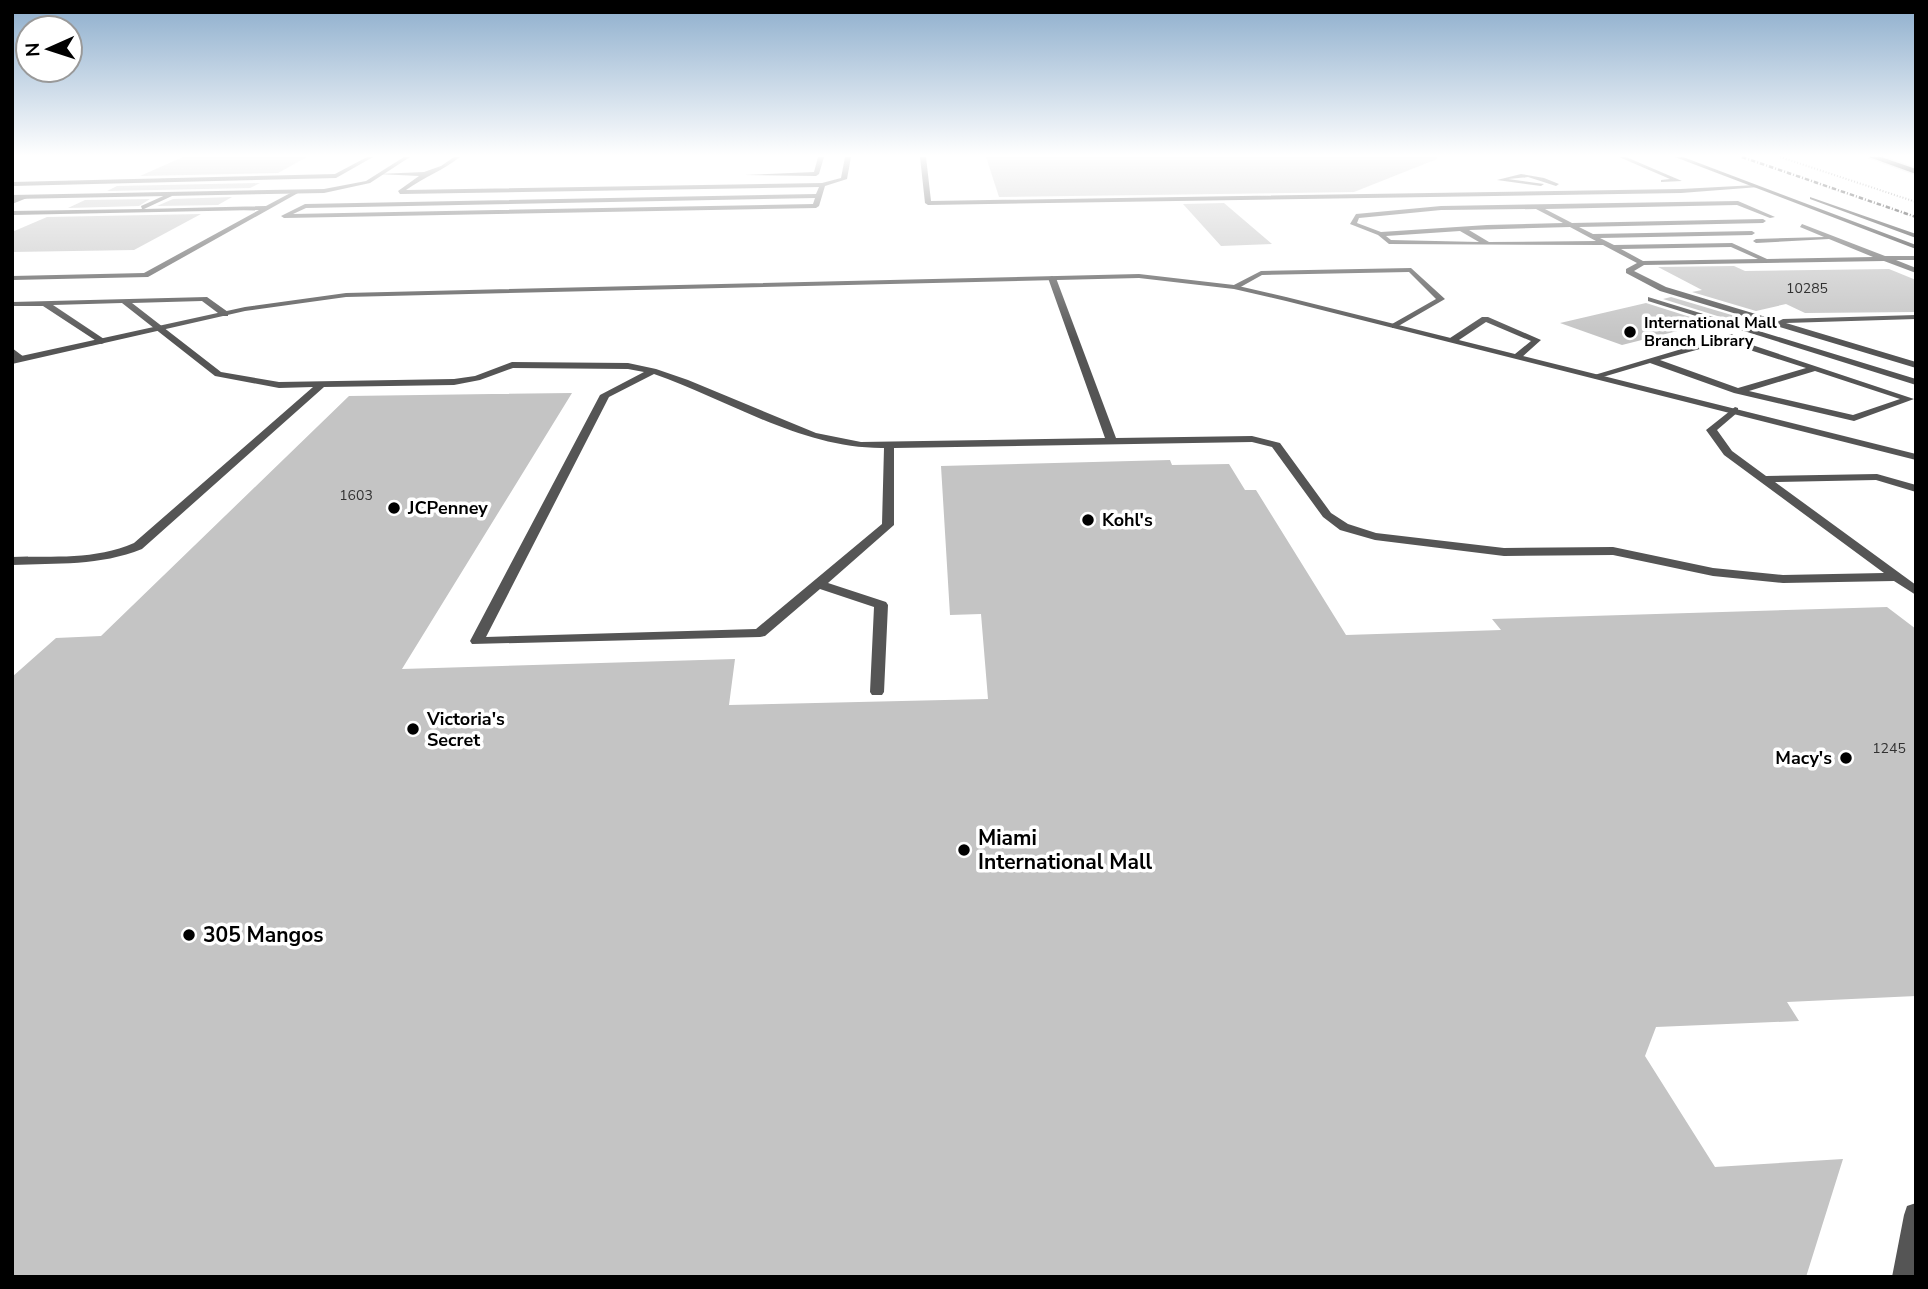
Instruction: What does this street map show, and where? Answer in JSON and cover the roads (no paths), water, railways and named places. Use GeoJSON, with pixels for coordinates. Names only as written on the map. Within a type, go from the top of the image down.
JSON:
{"type":"FeatureCollection","features":[{"type":"Feature","properties":{"kind":"main road"},"geometry":{"type":"LineString","coordinates":[[1836,217],[1916,247]]}},
{"type":"Feature","properties":{"kind":"main road"},"geometry":{"type":"LineString","coordinates":[[1864,217],[1916,236]]}},
{"type":"Feature","properties":{"kind":"street"},"geometry":{"type":"LineString","coordinates":[[12,278],[145,275],[252,217]]}},
{"type":"Feature","properties":{"kind":"street"},"geometry":{"type":"LineString","coordinates":[[1356,217],[1353,224],[1380,234],[1389,242],[1604,243]]}},
{"type":"Feature","properties":{"kind":"street"},"geometry":{"type":"LineString","coordinates":[[1556,217],[1642,263],[1916,258]]}},
{"type":"Feature","properties":{"kind":"street"},"geometry":{"type":"LineString","coordinates":[[1640,217],[1702,245]]}},
{"type":"Feature","properties":{"kind":"street"},"geometry":{"type":"LineString","coordinates":[[1380,234],[1571,225],[1763,221]]}},
{"type":"Feature","properties":{"kind":"street"},"geometry":{"type":"LineString","coordinates":[[1802,226],[1916,271]]}},
{"type":"Feature","properties":{"kind":"street"},"geometry":{"type":"LineString","coordinates":[[1462,229],[1488,244]]}},
{"type":"Feature","properties":{"kind":"street"},"geometry":{"type":"LineString","coordinates":[[1592,236],[1678,234],[1835,239]]}},
{"type":"Feature","properties":{"kind":"street"},"geometry":{"type":"LineString","coordinates":[[1613,247],[1732,245],[1769,261]]}},
{"type":"Feature","properties":{"kind":"street"},"geometry":{"type":"LineString","coordinates":[[1642,263],[1629,271],[1663,289],[1916,365]]}},
{"type":"Feature","properties":{"kind":"street"},"geometry":{"type":"LineString","coordinates":[[1234,287],[1261,274],[1411,270],[1441,299],[1395,326]]}},
{"type":"Feature","properties":{"kind":"street"},"geometry":{"type":"LineString","coordinates":[[12,351],[16,360],[306,299],[387,292],[1139,276],[1234,287],[1916,457]]}},
{"type":"Feature","properties":{"kind":"street"},"geometry":{"type":"LineString","coordinates":[[1052,278],[1112,442]]}},
{"type":"Feature","properties":{"kind":"street"},"geometry":{"type":"LineString","coordinates":[[12,303],[204,299],[225,314]]}},
{"type":"Feature","properties":{"kind":"street"},"geometry":{"type":"LineString","coordinates":[[1651,299],[1916,382]]}},
{"type":"Feature","properties":{"kind":"street"},"geometry":{"type":"LineString","coordinates":[[124,301],[218,374],[279,385],[454,382],[477,378],[512,365],[615,366],[653,370],[813,436],[862,445],[1252,439],[1276,445],[1327,514],[1344,527],[1375,536],[1504,552],[1613,551],[1713,572],[1783,579],[1898,577]]}},
{"type":"Feature","properties":{"kind":"street"},"geometry":{"type":"LineString","coordinates":[[44,303],[101,341]]}},
{"type":"Feature","properties":{"kind":"street"},"geometry":{"type":"LineString","coordinates":[[1658,313],[1679,308]]}},
{"type":"Feature","properties":{"kind":"street"},"geometry":{"type":"LineString","coordinates":[[1771,322],[1916,317]]}},
{"type":"Feature","properties":{"kind":"street"},"geometry":{"type":"LineString","coordinates":[[1453,340],[1485,319],[1537,340],[1518,356]]}},
{"type":"Feature","properties":{"kind":"street"},"geometry":{"type":"LineString","coordinates":[[1596,376],[1753,331]]}},
{"type":"Feature","properties":{"kind":"street"},"geometry":{"type":"LineString","coordinates":[[1650,360],[1737,391],[1854,418],[1909,399],[1725,339]]}},
{"type":"Feature","properties":{"kind":"street"},"geometry":{"type":"LineString","coordinates":[[1737,391],[1845,359]]}},
{"type":"Feature","properties":{"kind":"street"},"geometry":{"type":"LineString","coordinates":[[653,370],[605,395],[477,641],[760,633],[888,525],[889,446]]}},
{"type":"Feature","properties":{"kind":"street"},"geometry":{"type":"LineString","coordinates":[[12,561],[94,558],[126,552],[138,546],[320,386]]}},
{"type":"Feature","properties":{"kind":"street"},"geometry":{"type":"LineString","coordinates":[[1735,410],[1711,429],[1728,453],[1916,590]]}},
{"type":"Feature","properties":{"kind":"street"},"geometry":{"type":"LineString","coordinates":[[1763,479],[1877,477],[1916,489]]}},
{"type":"Feature","properties":{"kind":"street"},"geometry":{"type":"LineString","coordinates":[[819,584],[881,604],[877,692]]}},
{"type":"Feature","properties":{"kind":"street"},"geometry":{"type":"LineString","coordinates":[[1905,1277],[1916,1215]]}},
{"type":"Feature","properties":{"kind":"place","name":"International Mall Branch Library"},"geometry":{"type":"Point","coordinates":[1630,332]}},
{"type":"Feature","properties":{"kind":"place","name":"JCPenney"},"geometry":{"type":"Point","coordinates":[394,508]}},
{"type":"Feature","properties":{"kind":"place","name":"Kohl's"},"geometry":{"type":"Point","coordinates":[1088,520]}},
{"type":"Feature","properties":{"kind":"place","name":"Victoria's Secret"},"geometry":{"type":"Point","coordinates":[413,729]}},
{"type":"Feature","properties":{"kind":"place","name":"Macy's"},"geometry":{"type":"Point","coordinates":[1846,758]}},
{"type":"Feature","properties":{"kind":"place","name":"Miami International Mall"},"geometry":{"type":"Point","coordinates":[964,850]}},
{"type":"Feature","properties":{"kind":"place","name":"305 Mangos"},"geometry":{"type":"Point","coordinates":[189,935]}}]}
